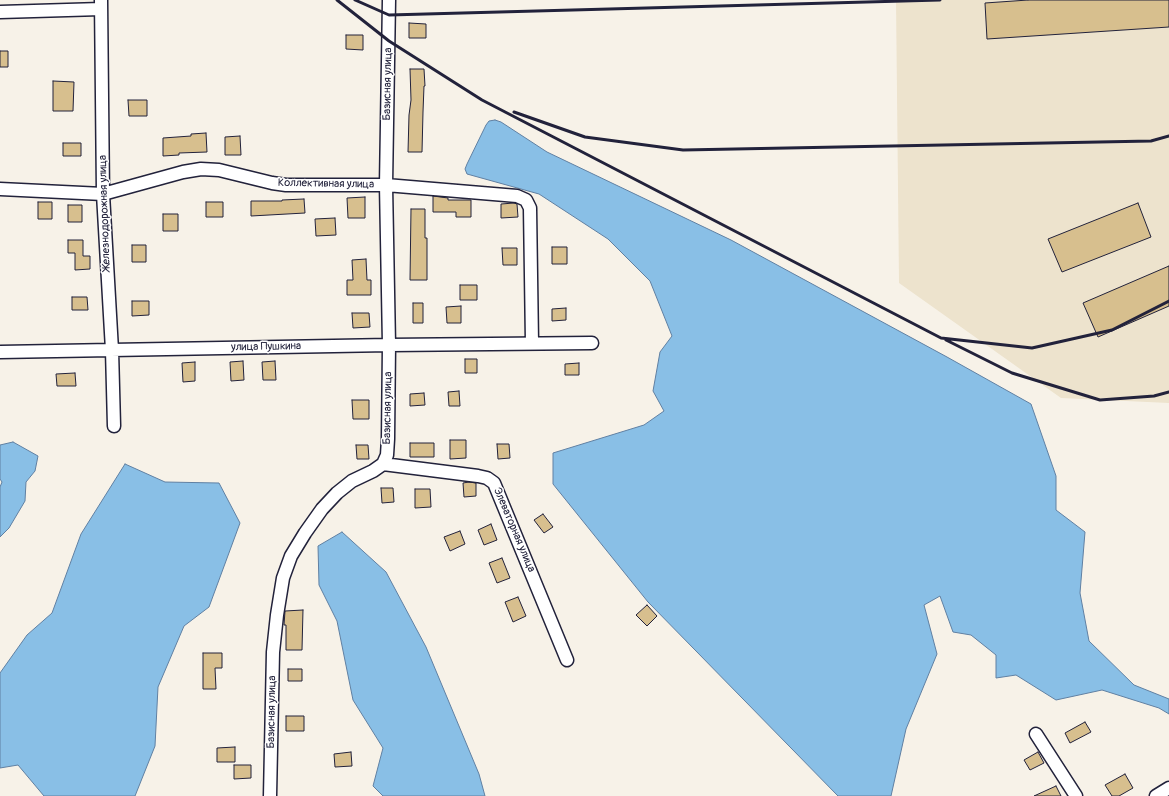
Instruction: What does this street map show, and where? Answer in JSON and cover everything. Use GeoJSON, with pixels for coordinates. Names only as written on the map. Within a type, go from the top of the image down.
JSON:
{"type":"FeatureCollection","features":[{"type":"Feature","properties":{"kind":"street","name":"Базисная улица"},"geometry":{"type":"LineString","coordinates":[[270,796],[273,652],[276,615],[283,578],[291,556],[322,509],[337,493],[352,481],[373,471],[383,464],[387,456],[389,345],[386,185],[389,0]]}},
{"type":"Feature","properties":{"kind":"street"},"geometry":{"type":"LineString","coordinates":[[0,12],[101,5]]}},
{"type":"Feature","properties":{"kind":"street","name":"Железнодорожная улица"},"geometry":{"type":"LineString","coordinates":[[101,5],[103,194],[112,350],[114,426]]}},
{"type":"Feature","properties":{"kind":"street","name":"Коллективная улица"},"geometry":{"type":"LineString","coordinates":[[0,189],[103,194],[183,172],[202,169],[219,170],[286,185],[386,185],[517,196],[526,200],[530,208],[532,343]]}},
{"type":"Feature","properties":{"kind":"street","name":"улица Пушкина"},"geometry":{"type":"LineString","coordinates":[[0,352],[592,343]]}},
{"type":"Feature","properties":{"kind":"street","name":"Элеваторная улица"},"geometry":{"type":"LineString","coordinates":[[383,464],[478,476],[487,478],[494,483],[567,660]]}},
{"type":"Feature","properties":{"kind":"street"},"geometry":{"type":"LineString","coordinates":[[1036,734],[1076,796]]}},
{"type":"Feature","properties":{"kind":"street"},"geometry":{"type":"LineString","coordinates":[[1156,796],[1169,788]]}},
{"type":"Feature","properties":{"kind":"shaded area"},"geometry":{"type":"Polygon","coordinates":[[[896,0],[1169,0],[1169,403],[1061,398],[899,283],[896,0]]]}},
{"type":"Feature","properties":{"kind":"water"},"geometry":{"type":"Polygon","coordinates":[[[495,120],[501,122],[547,152],[731,240],[1031,404],[1056,476],[1056,510],[1085,532],[1080,593],[1089,641],[1134,685],[1169,699],[1169,714],[1159,708],[1102,690],[1056,700],[1016,675],[996,678],[996,655],[971,635],[953,632],[940,596],[924,605],[937,654],[906,729],[891,796],[838,796],[648,602],[553,484],[553,453],[644,425],[664,411],[653,391],[660,352],[672,336],[650,281],[608,239],[539,194],[467,174],[465,169],[486,125],[489,121],[495,120]]]}},
{"type":"Feature","properties":{"kind":"water"},"geometry":{"type":"Polygon","coordinates":[[[13,442],[38,456],[35,471],[26,482],[25,501],[9,528],[0,537],[0,487],[2,482],[0,479],[0,445],[13,442]]]}},
{"type":"Feature","properties":{"kind":"water"},"geometry":{"type":"Polygon","coordinates":[[[125,464],[165,482],[219,483],[240,523],[209,607],[184,626],[158,687],[155,746],[135,796],[44,796],[18,765],[0,768],[0,673],[27,635],[52,613],[81,534],[125,464]]]}},
{"type":"Feature","properties":{"kind":"water"},"geometry":{"type":"Polygon","coordinates":[[[342,532],[386,572],[426,647],[479,774],[485,796],[383,796],[373,786],[383,748],[353,700],[337,621],[319,585],[318,546],[342,532]]]}},
{"type":"Feature","properties":{"kind":"building"},"geometry":{"type":"Polygon","coordinates":[[[1028,0],[1169,0],[1169,27],[987,39],[985,3],[1028,0]]]}},
{"type":"Feature","properties":{"kind":"building"},"geometry":{"type":"Polygon","coordinates":[[[409,23],[426,24],[426,38],[409,38],[409,23]]]}},
{"type":"Feature","properties":{"kind":"building"},"geometry":{"type":"Polygon","coordinates":[[[346,35],[363,35],[363,50],[346,49],[346,35]]]}},
{"type":"Feature","properties":{"kind":"building"},"geometry":{"type":"Polygon","coordinates":[[[0,51],[8,51],[8,67],[0,67],[0,51]]]}},
{"type":"Feature","properties":{"kind":"building"},"geometry":{"type":"Polygon","coordinates":[[[410,69],[424,69],[425,86],[422,152],[408,152],[411,100],[410,69]]]}},
{"type":"Feature","properties":{"kind":"building"},"geometry":{"type":"Polygon","coordinates":[[[53,81],[74,82],[73,111],[53,111],[53,81]]]}},
{"type":"Feature","properties":{"kind":"building"},"geometry":{"type":"Polygon","coordinates":[[[128,100],[147,100],[147,116],[129,116],[128,100]]]}},
{"type":"Feature","properties":{"kind":"building"},"geometry":{"type":"Polygon","coordinates":[[[206,133],[207,152],[179,153],[179,155],[163,156],[163,138],[191,136],[191,134],[206,133]]]}},
{"type":"Feature","properties":{"kind":"building"},"geometry":{"type":"Polygon","coordinates":[[[240,136],[241,155],[225,155],[225,137],[240,136]]]}},
{"type":"Feature","properties":{"kind":"building"},"geometry":{"type":"Polygon","coordinates":[[[63,143],[81,143],[81,156],[63,156],[63,143]]]}},
{"type":"Feature","properties":{"kind":"building"},"geometry":{"type":"Polygon","coordinates":[[[433,196],[448,198],[448,200],[471,200],[471,217],[456,217],[456,212],[433,212],[433,196]]]}},
{"type":"Feature","properties":{"kind":"building"},"geometry":{"type":"Polygon","coordinates":[[[365,197],[365,218],[348,218],[347,198],[365,197]]]}},
{"type":"Feature","properties":{"kind":"building"},"geometry":{"type":"Polygon","coordinates":[[[304,199],[305,213],[251,216],[251,201],[304,199]]]}},
{"type":"Feature","properties":{"kind":"building"},"geometry":{"type":"Polygon","coordinates":[[[38,202],[52,202],[52,219],[38,219],[38,202]]]}},
{"type":"Feature","properties":{"kind":"building"},"geometry":{"type":"Polygon","coordinates":[[[206,202],[223,202],[223,217],[206,217],[206,202]]]}},
{"type":"Feature","properties":{"kind":"building"},"geometry":{"type":"Polygon","coordinates":[[[1138,203],[1151,237],[1062,272],[1048,239],[1138,203]]]}},
{"type":"Feature","properties":{"kind":"building"},"geometry":{"type":"Polygon","coordinates":[[[501,204],[517,204],[518,217],[501,218],[501,204]]]}},
{"type":"Feature","properties":{"kind":"building"},"geometry":{"type":"Polygon","coordinates":[[[68,205],[82,205],[82,222],[68,222],[68,205]]]}},
{"type":"Feature","properties":{"kind":"building"},"geometry":{"type":"Polygon","coordinates":[[[411,209],[425,209],[427,280],[410,280],[411,209]]]}},
{"type":"Feature","properties":{"kind":"building"},"geometry":{"type":"Polygon","coordinates":[[[163,214],[178,214],[178,231],[163,231],[163,214]]]}},
{"type":"Feature","properties":{"kind":"building"},"geometry":{"type":"Polygon","coordinates":[[[335,218],[336,235],[316,236],[315,219],[335,218]]]}},
{"type":"Feature","properties":{"kind":"building"},"geometry":{"type":"Polygon","coordinates":[[[68,240],[83,240],[83,256],[90,256],[90,269],[75,270],[75,253],[68,253],[68,240]]]}},
{"type":"Feature","properties":{"kind":"building"},"geometry":{"type":"Polygon","coordinates":[[[132,245],[146,245],[146,262],[132,262],[132,245]]]}},
{"type":"Feature","properties":{"kind":"building"},"geometry":{"type":"Polygon","coordinates":[[[552,247],[567,247],[567,264],[552,264],[552,247]]]}},
{"type":"Feature","properties":{"kind":"building"},"geometry":{"type":"Polygon","coordinates":[[[502,248],[517,248],[517,265],[503,265],[502,248]]]}},
{"type":"Feature","properties":{"kind":"building"},"geometry":{"type":"Polygon","coordinates":[[[366,259],[367,280],[371,280],[371,295],[347,295],[347,280],[353,280],[352,260],[366,259]]]}},
{"type":"Feature","properties":{"kind":"building"},"geometry":{"type":"Polygon","coordinates":[[[1169,266],[1169,306],[1098,337],[1083,303],[1169,266]]]}},
{"type":"Feature","properties":{"kind":"building"},"geometry":{"type":"Polygon","coordinates":[[[460,285],[477,285],[477,300],[460,300],[460,285]]]}},
{"type":"Feature","properties":{"kind":"building"},"geometry":{"type":"Polygon","coordinates":[[[72,297],[87,297],[88,310],[72,310],[72,297]]]}},
{"type":"Feature","properties":{"kind":"building"},"geometry":{"type":"Polygon","coordinates":[[[132,301],[149,301],[149,315],[132,316],[132,301]]]}},
{"type":"Feature","properties":{"kind":"building"},"geometry":{"type":"Polygon","coordinates":[[[413,303],[423,303],[423,323],[413,323],[413,303]]]}},
{"type":"Feature","properties":{"kind":"building"},"geometry":{"type":"Polygon","coordinates":[[[461,306],[461,323],[447,323],[446,307],[461,306]]]}},
{"type":"Feature","properties":{"kind":"building"},"geometry":{"type":"Polygon","coordinates":[[[566,308],[566,320],[552,321],[552,309],[566,308]]]}},
{"type":"Feature","properties":{"kind":"building"},"geometry":{"type":"Polygon","coordinates":[[[352,313],[369,313],[370,327],[353,328],[352,313]]]}},
{"type":"Feature","properties":{"kind":"building"},"geometry":{"type":"Polygon","coordinates":[[[465,359],[477,359],[477,373],[465,373],[465,359]]]}},
{"type":"Feature","properties":{"kind":"building"},"geometry":{"type":"Polygon","coordinates":[[[243,361],[244,380],[231,381],[230,362],[243,361]]]}},
{"type":"Feature","properties":{"kind":"building"},"geometry":{"type":"Polygon","coordinates":[[[275,361],[276,380],[263,380],[262,362],[275,361]]]}},
{"type":"Feature","properties":{"kind":"building"},"geometry":{"type":"Polygon","coordinates":[[[195,362],[195,381],[183,382],[182,363],[195,362]]]}},
{"type":"Feature","properties":{"kind":"building"},"geometry":{"type":"Polygon","coordinates":[[[579,363],[579,375],[565,375],[565,364],[579,363]]]}},
{"type":"Feature","properties":{"kind":"building"},"geometry":{"type":"Polygon","coordinates":[[[75,373],[76,386],[57,386],[56,374],[75,373]]]}},
{"type":"Feature","properties":{"kind":"building"},"geometry":{"type":"Polygon","coordinates":[[[459,391],[460,406],[449,406],[448,392],[459,391]]]}},
{"type":"Feature","properties":{"kind":"building"},"geometry":{"type":"Polygon","coordinates":[[[424,393],[425,405],[410,406],[410,394],[424,393]]]}},
{"type":"Feature","properties":{"kind":"building"},"geometry":{"type":"Polygon","coordinates":[[[352,400],[369,400],[369,419],[353,419],[352,400]]]}},
{"type":"Feature","properties":{"kind":"building"},"geometry":{"type":"Polygon","coordinates":[[[450,440],[466,440],[466,458],[450,459],[450,440]]]}},
{"type":"Feature","properties":{"kind":"building"},"geometry":{"type":"Polygon","coordinates":[[[410,443],[434,443],[434,457],[410,457],[410,443]]]}},
{"type":"Feature","properties":{"kind":"building"},"geometry":{"type":"Polygon","coordinates":[[[497,444],[509,444],[510,458],[498,459],[497,444]]]}},
{"type":"Feature","properties":{"kind":"building"},"geometry":{"type":"Polygon","coordinates":[[[356,445],[368,445],[369,459],[357,459],[356,445]]]}},
{"type":"Feature","properties":{"kind":"building"},"geometry":{"type":"Polygon","coordinates":[[[463,483],[476,483],[476,496],[464,497],[463,483]]]}},
{"type":"Feature","properties":{"kind":"building"},"geometry":{"type":"Polygon","coordinates":[[[381,488],[393,488],[394,502],[382,503],[381,488]]]}},
{"type":"Feature","properties":{"kind":"building"},"geometry":{"type":"Polygon","coordinates":[[[415,489],[430,489],[431,507],[415,508],[415,489]]]}},
{"type":"Feature","properties":{"kind":"building"},"geometry":{"type":"Polygon","coordinates":[[[543,514],[553,527],[544,533],[534,520],[543,514]]]}},
{"type":"Feature","properties":{"kind":"building"},"geometry":{"type":"Polygon","coordinates":[[[491,524],[497,540],[484,545],[478,530],[491,524]]]}},
{"type":"Feature","properties":{"kind":"building"},"geometry":{"type":"Polygon","coordinates":[[[460,531],[465,544],[450,551],[444,537],[460,531]]]}},
{"type":"Feature","properties":{"kind":"building"},"geometry":{"type":"Polygon","coordinates":[[[502,558],[510,578],[497,583],[489,563],[502,558]]]}},
{"type":"Feature","properties":{"kind":"building"},"geometry":{"type":"Polygon","coordinates":[[[518,597],[526,616],[513,622],[505,602],[518,597]]]}},
{"type":"Feature","properties":{"kind":"building"},"geometry":{"type":"Polygon","coordinates":[[[647,605],[657,616],[647,626],[636,615],[647,605]]]}},
{"type":"Feature","properties":{"kind":"building"},"geometry":{"type":"Polygon","coordinates":[[[303,610],[302,650],[286,650],[286,625],[284,625],[285,611],[303,610]]]}},
{"type":"Feature","properties":{"kind":"building"},"geometry":{"type":"Polygon","coordinates":[[[203,653],[222,653],[222,668],[215,668],[216,689],[203,689],[203,653]]]}},
{"type":"Feature","properties":{"kind":"building"},"geometry":{"type":"Polygon","coordinates":[[[288,669],[302,669],[302,681],[288,681],[288,669]]]}},
{"type":"Feature","properties":{"kind":"building"},"geometry":{"type":"Polygon","coordinates":[[[286,716],[304,716],[304,731],[286,731],[286,716]]]}},
{"type":"Feature","properties":{"kind":"building"},"geometry":{"type":"Polygon","coordinates":[[[1085,722],[1091,732],[1070,743],[1065,733],[1085,722]]]}},
{"type":"Feature","properties":{"kind":"building"},"geometry":{"type":"Polygon","coordinates":[[[235,747],[235,762],[217,762],[217,748],[235,747]]]}},
{"type":"Feature","properties":{"kind":"building"},"geometry":{"type":"Polygon","coordinates":[[[351,752],[352,766],[335,767],[334,754],[351,752]]]}},
{"type":"Feature","properties":{"kind":"building"},"geometry":{"type":"Polygon","coordinates":[[[1038,752],[1044,763],[1030,770],[1024,760],[1038,752]]]}},
{"type":"Feature","properties":{"kind":"building"},"geometry":{"type":"Polygon","coordinates":[[[234,765],[251,765],[251,778],[234,779],[234,765]]]}},
{"type":"Feature","properties":{"kind":"building"},"geometry":{"type":"Polygon","coordinates":[[[1125,774],[1133,788],[1119,796],[1112,796],[1105,785],[1125,774]]]}},
{"type":"Feature","properties":{"kind":"building"},"geometry":{"type":"Polygon","coordinates":[[[1056,786],[1061,796],[1034,796],[1056,786]]]}},
{"type":"Feature","properties":{"kind":"railway"},"geometry":{"type":"LineString","coordinates":[[337,0],[389,41],[482,100],[941,338],[1032,348],[1112,330],[1169,301]]}},
{"type":"Feature","properties":{"kind":"railway"},"geometry":{"type":"LineString","coordinates":[[355,0],[389,15],[940,0]]}},
{"type":"Feature","properties":{"kind":"railway"},"geometry":{"type":"LineString","coordinates":[[514,112],[585,137],[683,150],[1151,141],[1169,136]]}},
{"type":"Feature","properties":{"kind":"railway"},"geometry":{"type":"LineString","coordinates":[[946,340],[1012,373],[1100,400],[1154,396],[1169,392]]}}]}
